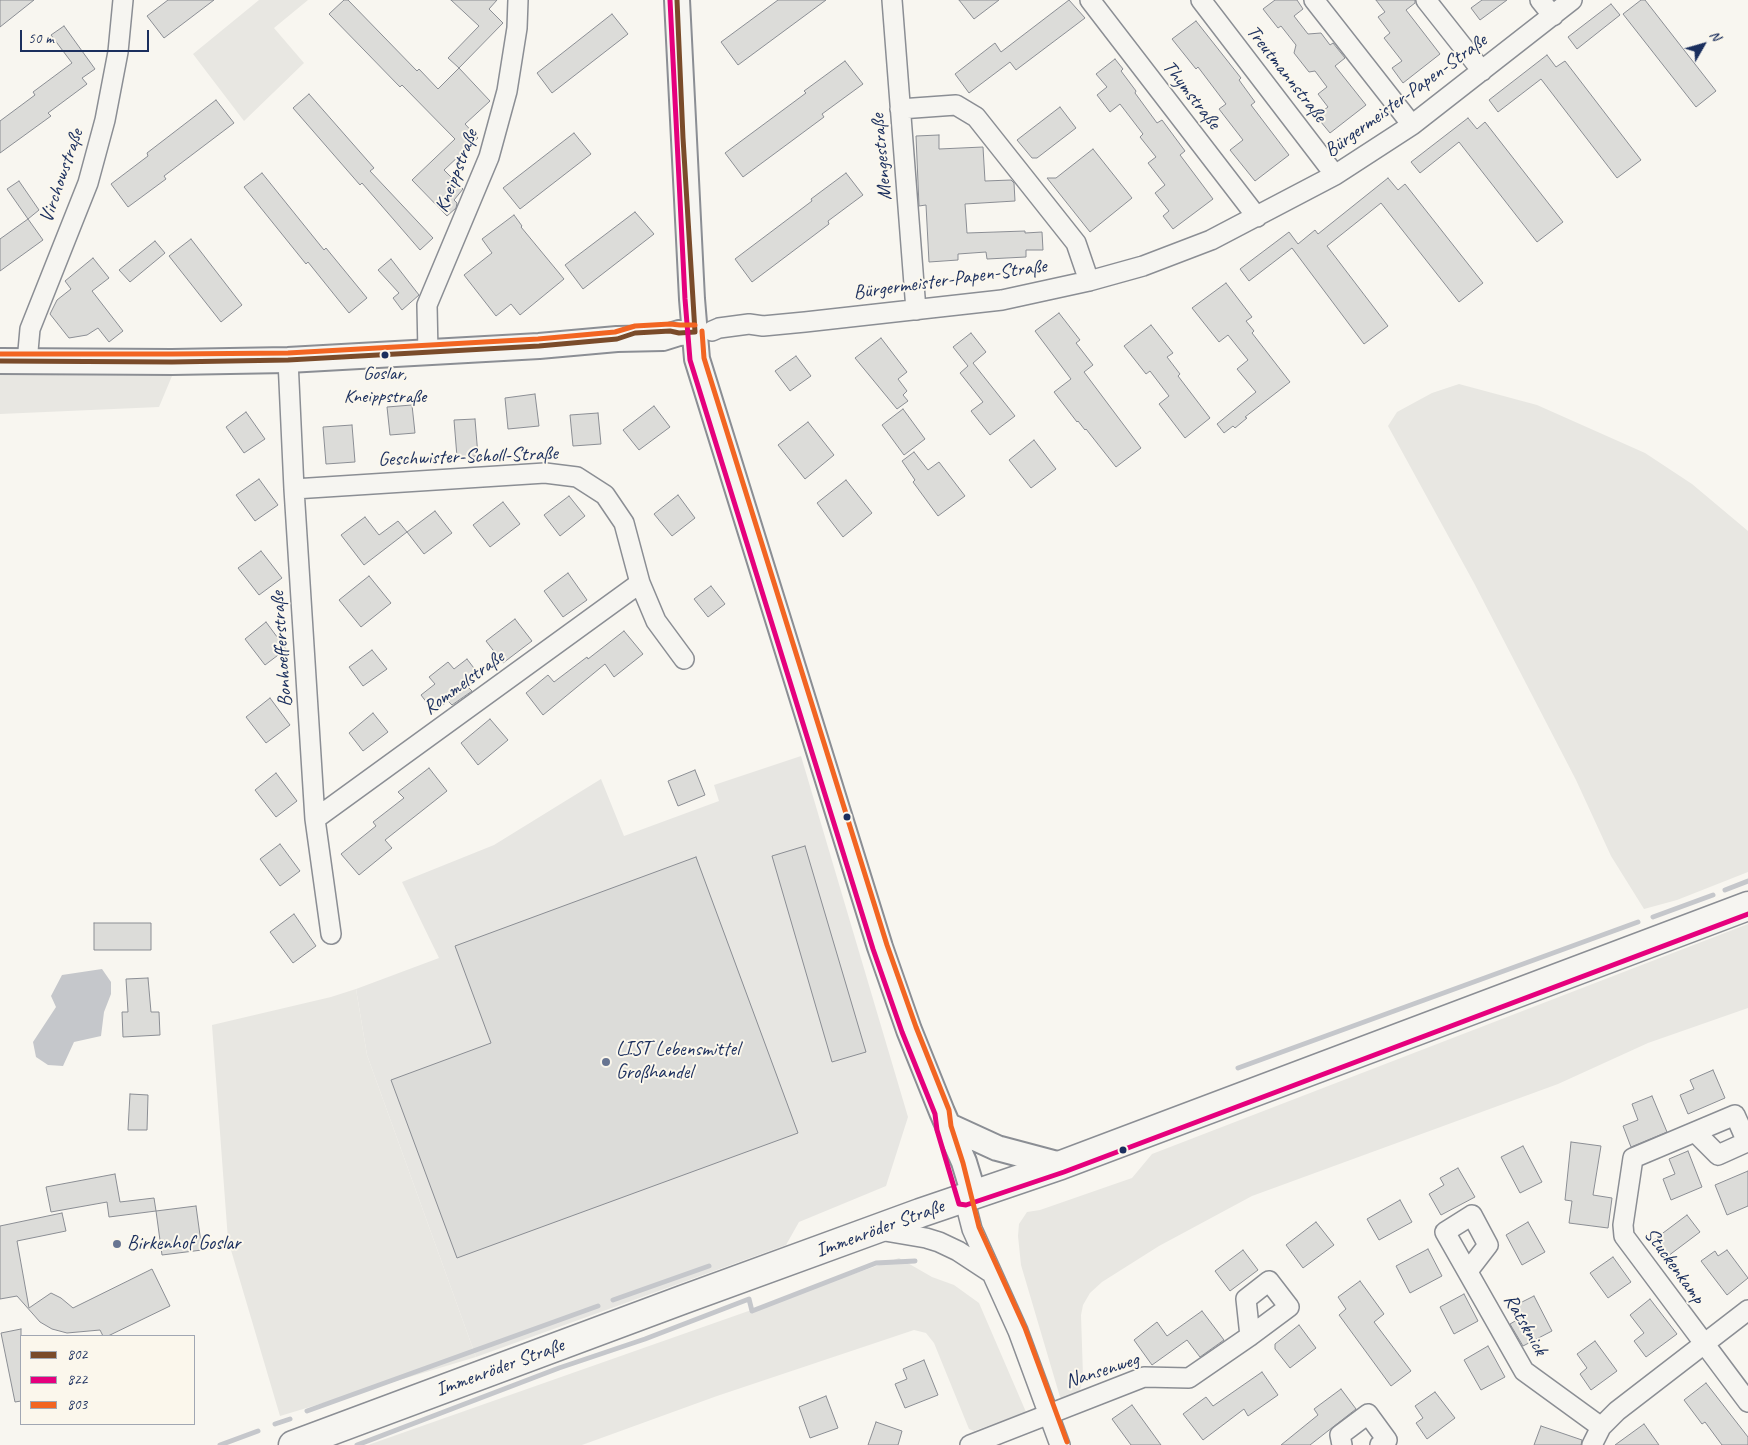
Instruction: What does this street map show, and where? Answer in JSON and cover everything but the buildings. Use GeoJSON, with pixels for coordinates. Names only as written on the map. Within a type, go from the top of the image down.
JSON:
{"type":"FeatureCollection","features":[{"type":"Feature","properties":{"kind":"main road","name":"Immenröder Straße"},"geometry":{"type":"LineString","coordinates":[[292,1445],[875,1230],[1061,1165],[1748,906]]}},
{"type":"Feature","properties":{"kind":"street","name":"Virchowstraße"},"geometry":{"type":"LineString","coordinates":[[27,362],[30,329],[88,184],[100,138],[118,52],[123,0]]}},
{"type":"Feature","properties":{"kind":"street","name":"Kneippstraße"},"geometry":{"type":"LineString","coordinates":[[428,353],[427,304],[489,157],[507,91],[517,28],[518,0]]}},
{"type":"Feature","properties":{"kind":"street"},"geometry":{"type":"LineString","coordinates":[[677,0],[684,157],[697,359],[880,948],[909,1030],[964,1162],[972,1229],[1018,1331],[1060,1445]]}},
{"type":"Feature","properties":{"kind":"street","name":"Mengestraße"},"geometry":{"type":"LineString","coordinates":[[892,0],[916,310]]}},
{"type":"Feature","properties":{"kind":"street","name":"Thymstraße"},"geometry":{"type":"LineString","coordinates":[[1090,0],[1257,217]]}},
{"type":"Feature","properties":{"kind":"street","name":"Treutmannstraße"},"geometry":{"type":"LineString","coordinates":[[1201,0],[1335,175]]}},
{"type":"Feature","properties":{"kind":"street"},"geometry":{"type":"LineString","coordinates":[[1314,0],[1412,125]]}},
{"type":"Feature","properties":{"kind":"street"},"geometry":{"type":"LineString","coordinates":[[1426,0],[1482,71]]}},
{"type":"Feature","properties":{"kind":"street"},"geometry":{"type":"LineString","coordinates":[[1540,0],[1553,16]]}},
{"type":"Feature","properties":{"kind":"street","name":"Bürgermeister-Papen-Straße"},"geometry":{"type":"LineString","coordinates":[[695,332],[750,331],[763,326],[1002,300],[1089,281],[1143,266],[1186,250],[1257,217],[1335,175],[1412,125],[1572,0]]}},
{"type":"Feature","properties":{"kind":"street"},"geometry":{"type":"LineString","coordinates":[[900,109],[956,106],[976,116],[1076,243],[1089,281]]}},
{"type":"Feature","properties":{"kind":"street"},"geometry":{"type":"LineString","coordinates":[[0,361],[172,362],[288,360],[428,353],[616,340],[635,333],[670,330],[695,332]]}},
{"type":"Feature","properties":{"kind":"street","name":"Bonhoefferstraße"},"geometry":{"type":"LineString","coordinates":[[288,360],[294,489],[315,819],[331,934]]}},
{"type":"Feature","properties":{"kind":"street","name":"Geschwister-Scholl-Straße"},"geometry":{"type":"LineString","coordinates":[[294,489],[545,473],[577,477],[605,495],[624,523],[640,583],[656,621],[684,659]]}},
{"type":"Feature","properties":{"kind":"street","name":"Rommelstraße"},"geometry":{"type":"LineString","coordinates":[[315,819],[640,583]]}},
{"type":"Feature","properties":{"kind":"street"},"geometry":{"type":"LineString","coordinates":[[946,1120],[997,1148],[1061,1165]]}},
{"type":"Feature","properties":{"kind":"street","name":"Stuckenkamp"},"geometry":{"type":"LineString","coordinates":[[1695,1132],[1633,1158],[1623,1225],[1624,1236],[1704,1344]]}},
{"type":"Feature","properties":{"kind":"street"},"geometry":{"type":"LineString","coordinates":[[969,1196],[1000,1290]]}},
{"type":"Feature","properties":{"kind":"street"},"geometry":{"type":"LineString","coordinates":[[875,1230],[926,1238],[939,1242],[958,1251],[990,1272]]}},
{"type":"Feature","properties":{"kind":"street","name":"Ratsknick"},"geometry":{"type":"LineString","coordinates":[[1468,1271],[1524,1371],[1602,1428]]}},
{"type":"Feature","properties":{"kind":"street"},"geometry":{"type":"LineString","coordinates":[[1592,1445],[1602,1428],[1617,1411],[1748,1310]]}},
{"type":"Feature","properties":{"kind":"street","name":"Nansenweg"},"geometry":{"type":"LineString","coordinates":[[970,1445],[1144,1377],[1189,1378],[1250,1336]]}},
{"type":"Feature","properties":{"kind":"street"},"geometry":{"type":"LineString","coordinates":[[1704,1344],[1748,1402]]}},
{"type":"Feature","properties":{"kind":"street"},"geometry":{"type":"LineString","coordinates":[[1342,1445],[1340,1435],[1368,1414],[1387,1440],[1380,1445]]}},
{"type":"Feature","properties":{"kind":"shaded area"},"geometry":{"type":"Polygon","coordinates":[[[259,0],[308,0],[274,28],[304,63],[244,121],[193,54],[259,0]]]}},
{"type":"Feature","properties":{"kind":"shaded area"},"geometry":{"type":"Polygon","coordinates":[[[0,373],[172,376],[159,407],[0,414],[0,373]]]}},
{"type":"Feature","properties":{"kind":"shaded area"},"geometry":{"type":"Polygon","coordinates":[[[1459,384],[1537,405],[1645,453],[1692,484],[1748,531],[1748,872],[1677,900],[1644,909],[1611,856],[1576,780],[1474,583],[1388,426],[1397,412],[1432,393],[1459,384]]]}},
{"type":"Feature","properties":{"kind":"shaded area"},"geometry":{"type":"Polygon","coordinates":[[[801,756],[908,1117],[886,1186],[799,1222],[786,1245],[476,1357],[367,1055],[356,989],[439,958],[402,882],[494,845],[601,779],[624,836],[719,801],[714,785],[801,756]]]}},
{"type":"Feature","properties":{"kind":"shaded area"},"geometry":{"type":"Polygon","coordinates":[[[1748,924],[1748,1008],[1648,1043],[1558,1084],[1252,1196],[1159,1246],[1102,1282],[1090,1293],[1083,1305],[1081,1315],[1083,1376],[1080,1391],[1074,1396],[1063,1400],[1060,1397],[1021,1265],[1018,1236],[1019,1224],[1027,1212],[1040,1210],[1132,1178],[1152,1154],[1748,924]]]}},
{"type":"Feature","properties":{"kind":"shaded area"},"geometry":{"type":"Polygon","coordinates":[[[102,969],[111,982],[111,994],[104,1012],[101,1036],[74,1042],[63,1066],[48,1065],[36,1057],[33,1042],[56,1007],[51,996],[62,975],[102,969]]]}},
{"type":"Feature","properties":{"kind":"shaded area"},"geometry":{"type":"Polygon","coordinates":[[[356,989],[367,1055],[476,1357],[280,1416],[228,1240],[212,1025],[331,997],[356,989]]]}},
{"type":"Feature","properties":{"kind":"shaded area"},"geometry":{"type":"Polygon","coordinates":[[[899,1258],[932,1277],[954,1285],[979,1303],[1026,1412],[974,1431],[969,1429],[934,1343],[926,1333],[914,1330],[717,1396],[582,1445],[368,1445],[899,1258]]]}},
{"type":"Feature","properties":{"kind":"waterway"},"geometry":{"type":"LineString","coordinates":[[1725,890],[1748,881]]}},
{"type":"Feature","properties":{"kind":"waterway"},"geometry":{"type":"LineString","coordinates":[[1653,917],[1713,895]]}},
{"type":"Feature","properties":{"kind":"waterway"},"geometry":{"type":"LineString","coordinates":[[1238,1068],[1638,922]]}},
{"type":"Feature","properties":{"kind":"waterway"},"geometry":{"type":"LineString","coordinates":[[357,1445],[559,1368],[645,1339],[749,1299],[752,1311],[876,1263],[915,1261]]}},
{"type":"Feature","properties":{"kind":"waterway"},"geometry":{"type":"LineString","coordinates":[[613,1300],[709,1266]]}},
{"type":"Feature","properties":{"kind":"waterway"},"geometry":{"type":"LineString","coordinates":[[307,1411],[598,1306]]}},
{"type":"Feature","properties":{"kind":"waterway"},"geometry":{"type":"LineString","coordinates":[[275,1424],[290,1419]]}},
{"type":"Feature","properties":{"kind":"waterway"},"geometry":{"type":"LineString","coordinates":[[220,1445],[258,1431]]}},
{"type":"Feature","properties":{"kind":"transit line","name":"822"},"geometry":{"type":"LineString","coordinates":[[670,0],[685,299],[690,360],[873,949],[902,1032],[935,1114],[937,1130],[959,1204],[966,1205],[1064,1172],[1748,914]]}},
{"type":"Feature","properties":{"kind":"transit line","name":"802"},"geometry":{"type":"LineString","coordinates":[[677,0],[695,332]]}},
{"type":"Feature","properties":{"kind":"transit line","name":"803"},"geometry":{"type":"LineString","coordinates":[[0,354],[288,353],[538,339],[615,332],[635,326],[695,325]]}},
{"type":"Feature","properties":{"kind":"transit line","name":"803"},"geometry":{"type":"LineString","coordinates":[[702,331],[704,358],[708,371],[887,945],[916,1027],[949,1110],[951,1126],[963,1163],[979,1227],[1025,1328],[1067,1442]]}},
{"type":"Feature","properties":{"kind":"transit line","name":"802"},"geometry":{"type":"LineString","coordinates":[[0,361],[172,362],[288,360],[539,346],[617,339],[635,333],[695,332]]}},
{"type":"Feature","properties":{"kind":"place","name":"Goslar, Kneippstraße"},"geometry":{"type":"Point","coordinates":[385,355]}},
{"type":"Feature","properties":{"kind":"place","name":"LIST Lebensmittel Großhandel"},"geometry":{"type":"Point","coordinates":[606,1062]}},
{"type":"Feature","properties":{"kind":"place","name":"Birkenhof Goslar"},"geometry":{"type":"Point","coordinates":[117,1244]}}]}
